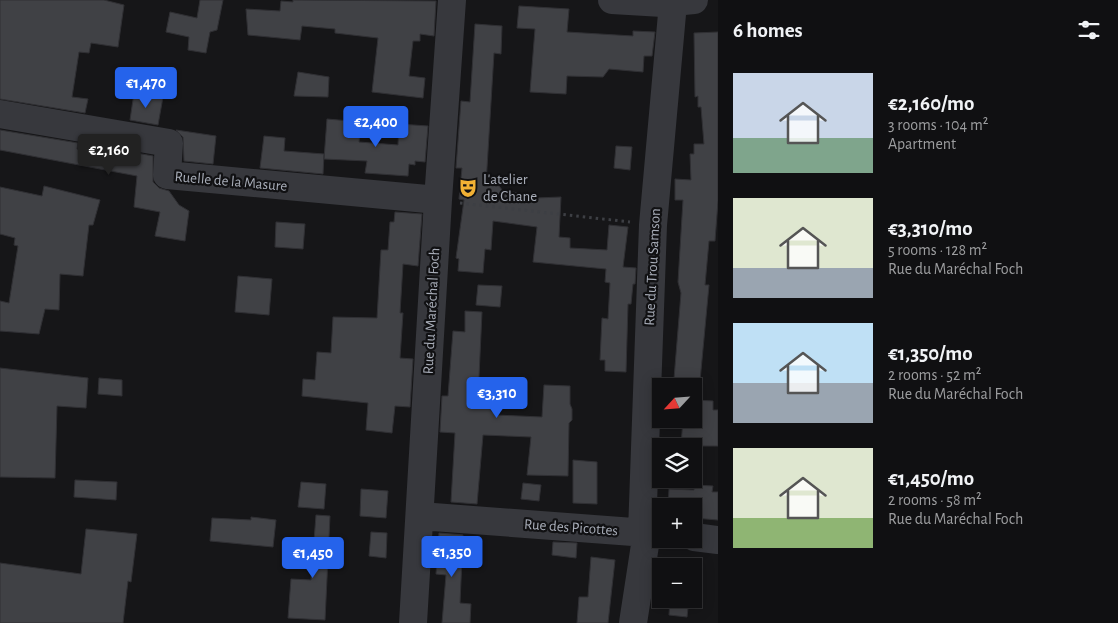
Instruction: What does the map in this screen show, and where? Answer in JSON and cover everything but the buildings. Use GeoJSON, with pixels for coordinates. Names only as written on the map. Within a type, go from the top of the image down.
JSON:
{"type":"FeatureCollection","features":[{"type":"Feature","properties":{"kind":"street","name":"Rue du Maréchal Foch"},"geometry":{"type":"LineString","coordinates":[[413,623],[452,0]]}},
{"type":"Feature","properties":{"kind":"street"},"geometry":{"type":"LineString","coordinates":[[612,0],[673,2]]}},
{"type":"Feature","properties":{"kind":"street","name":"Rue du Trou Samson"},"geometry":{"type":"LineString","coordinates":[[633,623],[650,533],[653,225],[673,2]]}},
{"type":"Feature","properties":{"kind":"street","name":"Ruelle de la Masure"},"geometry":{"type":"LineString","coordinates":[[0,114],[169,142],[167,176],[438,200]]}},
{"type":"Feature","properties":{"kind":"street","name":"Rue des Picottes"},"geometry":{"type":"LineString","coordinates":[[420,516],[650,533]]}},
{"type":"Feature","properties":{"kind":"street"},"geometry":{"type":"LineString","coordinates":[[702,538],[718,540]]}},
{"type":"Feature","properties":{"kind":"path"},"geometry":{"type":"LineString","coordinates":[[438,200],[653,225]]}},
{"type":"Feature","properties":{"kind":"place","name":"L'atelier de Chane"},"geometry":{"type":"Point","coordinates":[468,188]}}]}
